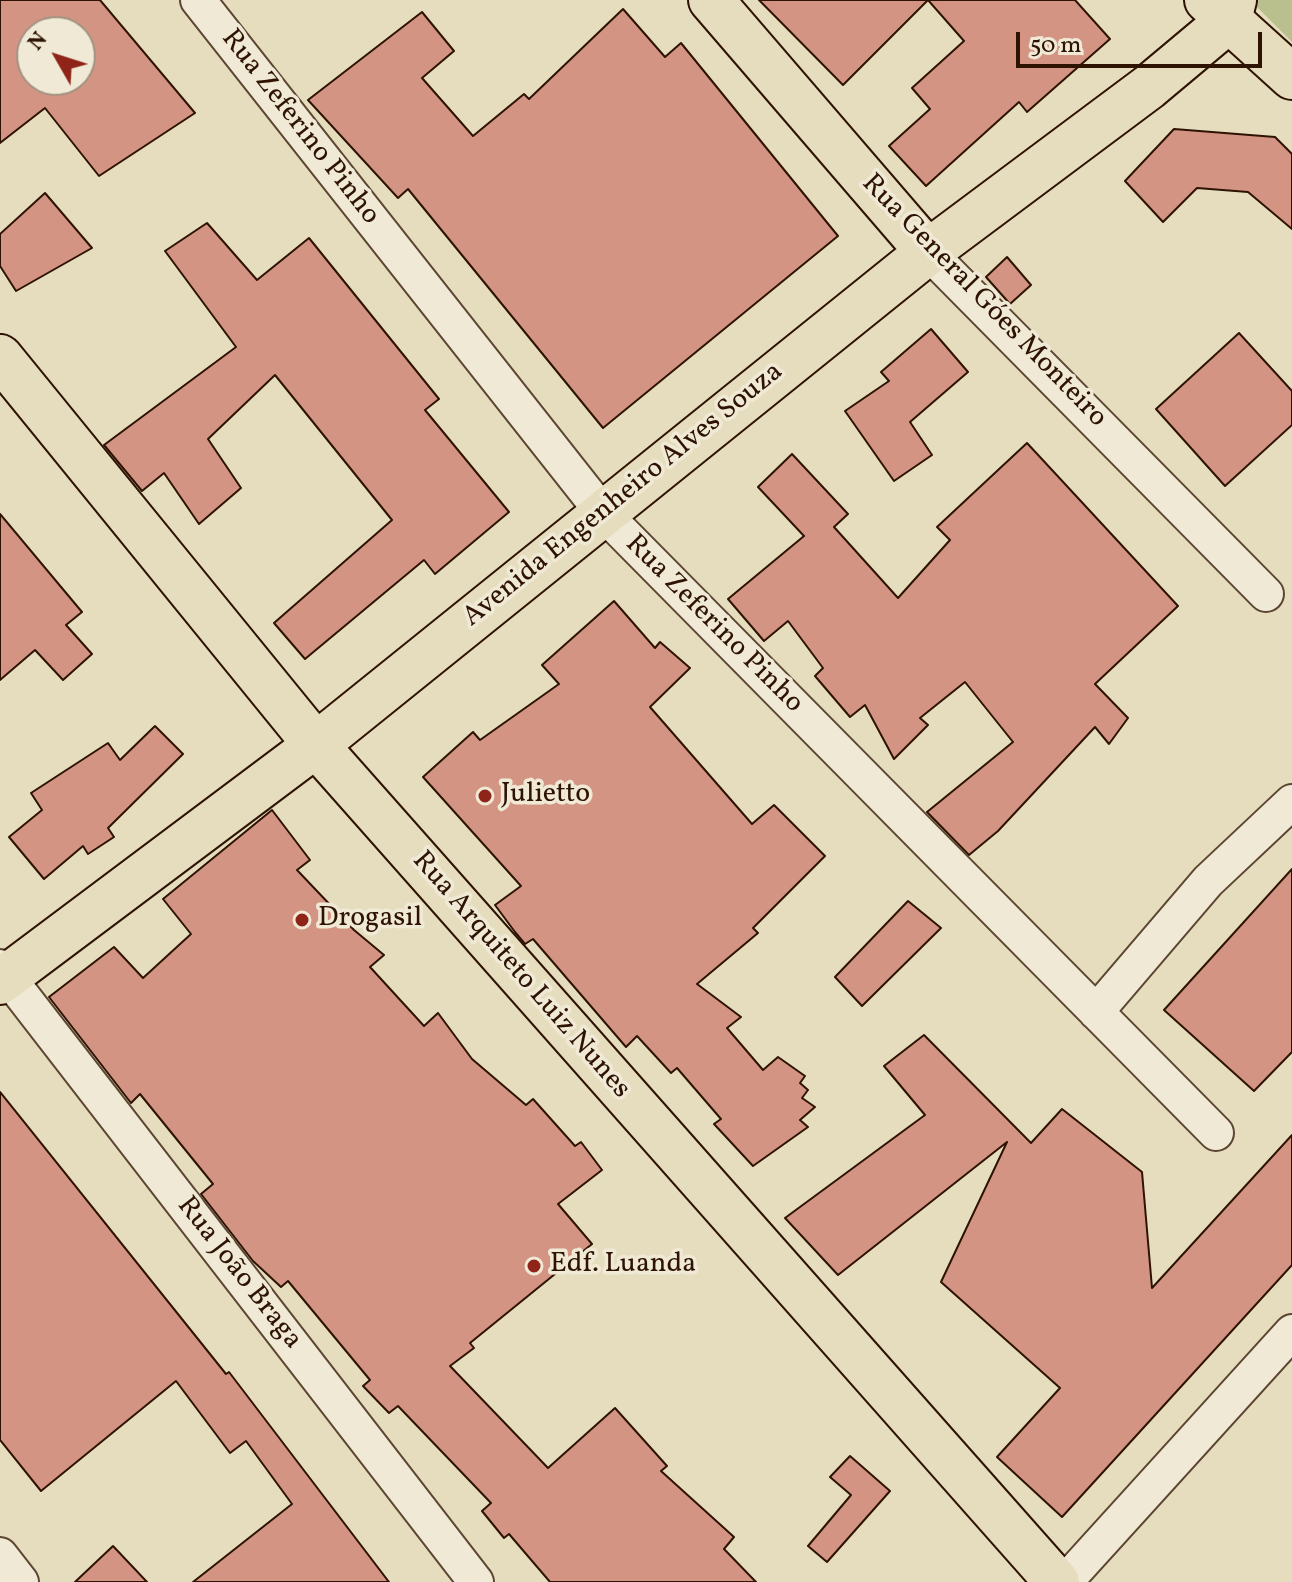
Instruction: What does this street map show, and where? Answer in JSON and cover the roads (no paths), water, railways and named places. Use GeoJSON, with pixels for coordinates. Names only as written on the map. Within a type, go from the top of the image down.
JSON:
{"type":"FeatureCollection","features":[{"type":"Feature","properties":{"kind":"main road","name":"Rua General Góes Monteiro"},"geometry":{"type":"LineString","coordinates":[[711,0],[928,252]]}},
{"type":"Feature","properties":{"kind":"main road","name":"Avenida Engenheiro Alves Souza"},"geometry":{"type":"LineString","coordinates":[[2,975],[316,745],[928,252],[1149,87],[1223,7]]}},
{"type":"Feature","properties":{"kind":"main road"},"geometry":{"type":"LineString","coordinates":[[1223,7],[1292,77]]}},
{"type":"Feature","properties":{"kind":"main road","name":"Rua Arquiteto Luiz Nunes"},"geometry":{"type":"LineString","coordinates":[[0,357],[316,745],[1057,1582]]}},
{"type":"Feature","properties":{"kind":"street","name":"Rua Zeferino Pinho"},"geometry":{"type":"LineString","coordinates":[[198,0],[603,513],[1216,1133]]}},
{"type":"Feature","properties":{"kind":"street","name":"Rua General Góes Monteiro"},"geometry":{"type":"LineString","coordinates":[[928,252],[1266,594]]}},
{"type":"Feature","properties":{"kind":"street"},"geometry":{"type":"LineString","coordinates":[[1096,1012],[1208,881],[1292,802]]}},
{"type":"Feature","properties":{"kind":"street","name":"Rua João Braga"},"geometry":{"type":"LineString","coordinates":[[2,975],[476,1582]]}},
{"type":"Feature","properties":{"kind":"street"},"geometry":{"type":"LineString","coordinates":[[1065,1582],[1292,1332]]}},
{"type":"Feature","properties":{"kind":"street"},"geometry":{"type":"LineString","coordinates":[[0,1555],[21,1582]]}},
{"type":"Feature","properties":{"kind":"place","name":"Julietto"},"geometry":{"type":"Point","coordinates":[485,796]}},
{"type":"Feature","properties":{"kind":"place","name":"Drogasil"},"geometry":{"type":"Point","coordinates":[302,920]}},
{"type":"Feature","properties":{"kind":"place","name":"Edf. Luanda"},"geometry":{"type":"Point","coordinates":[534,1266]}}]}
